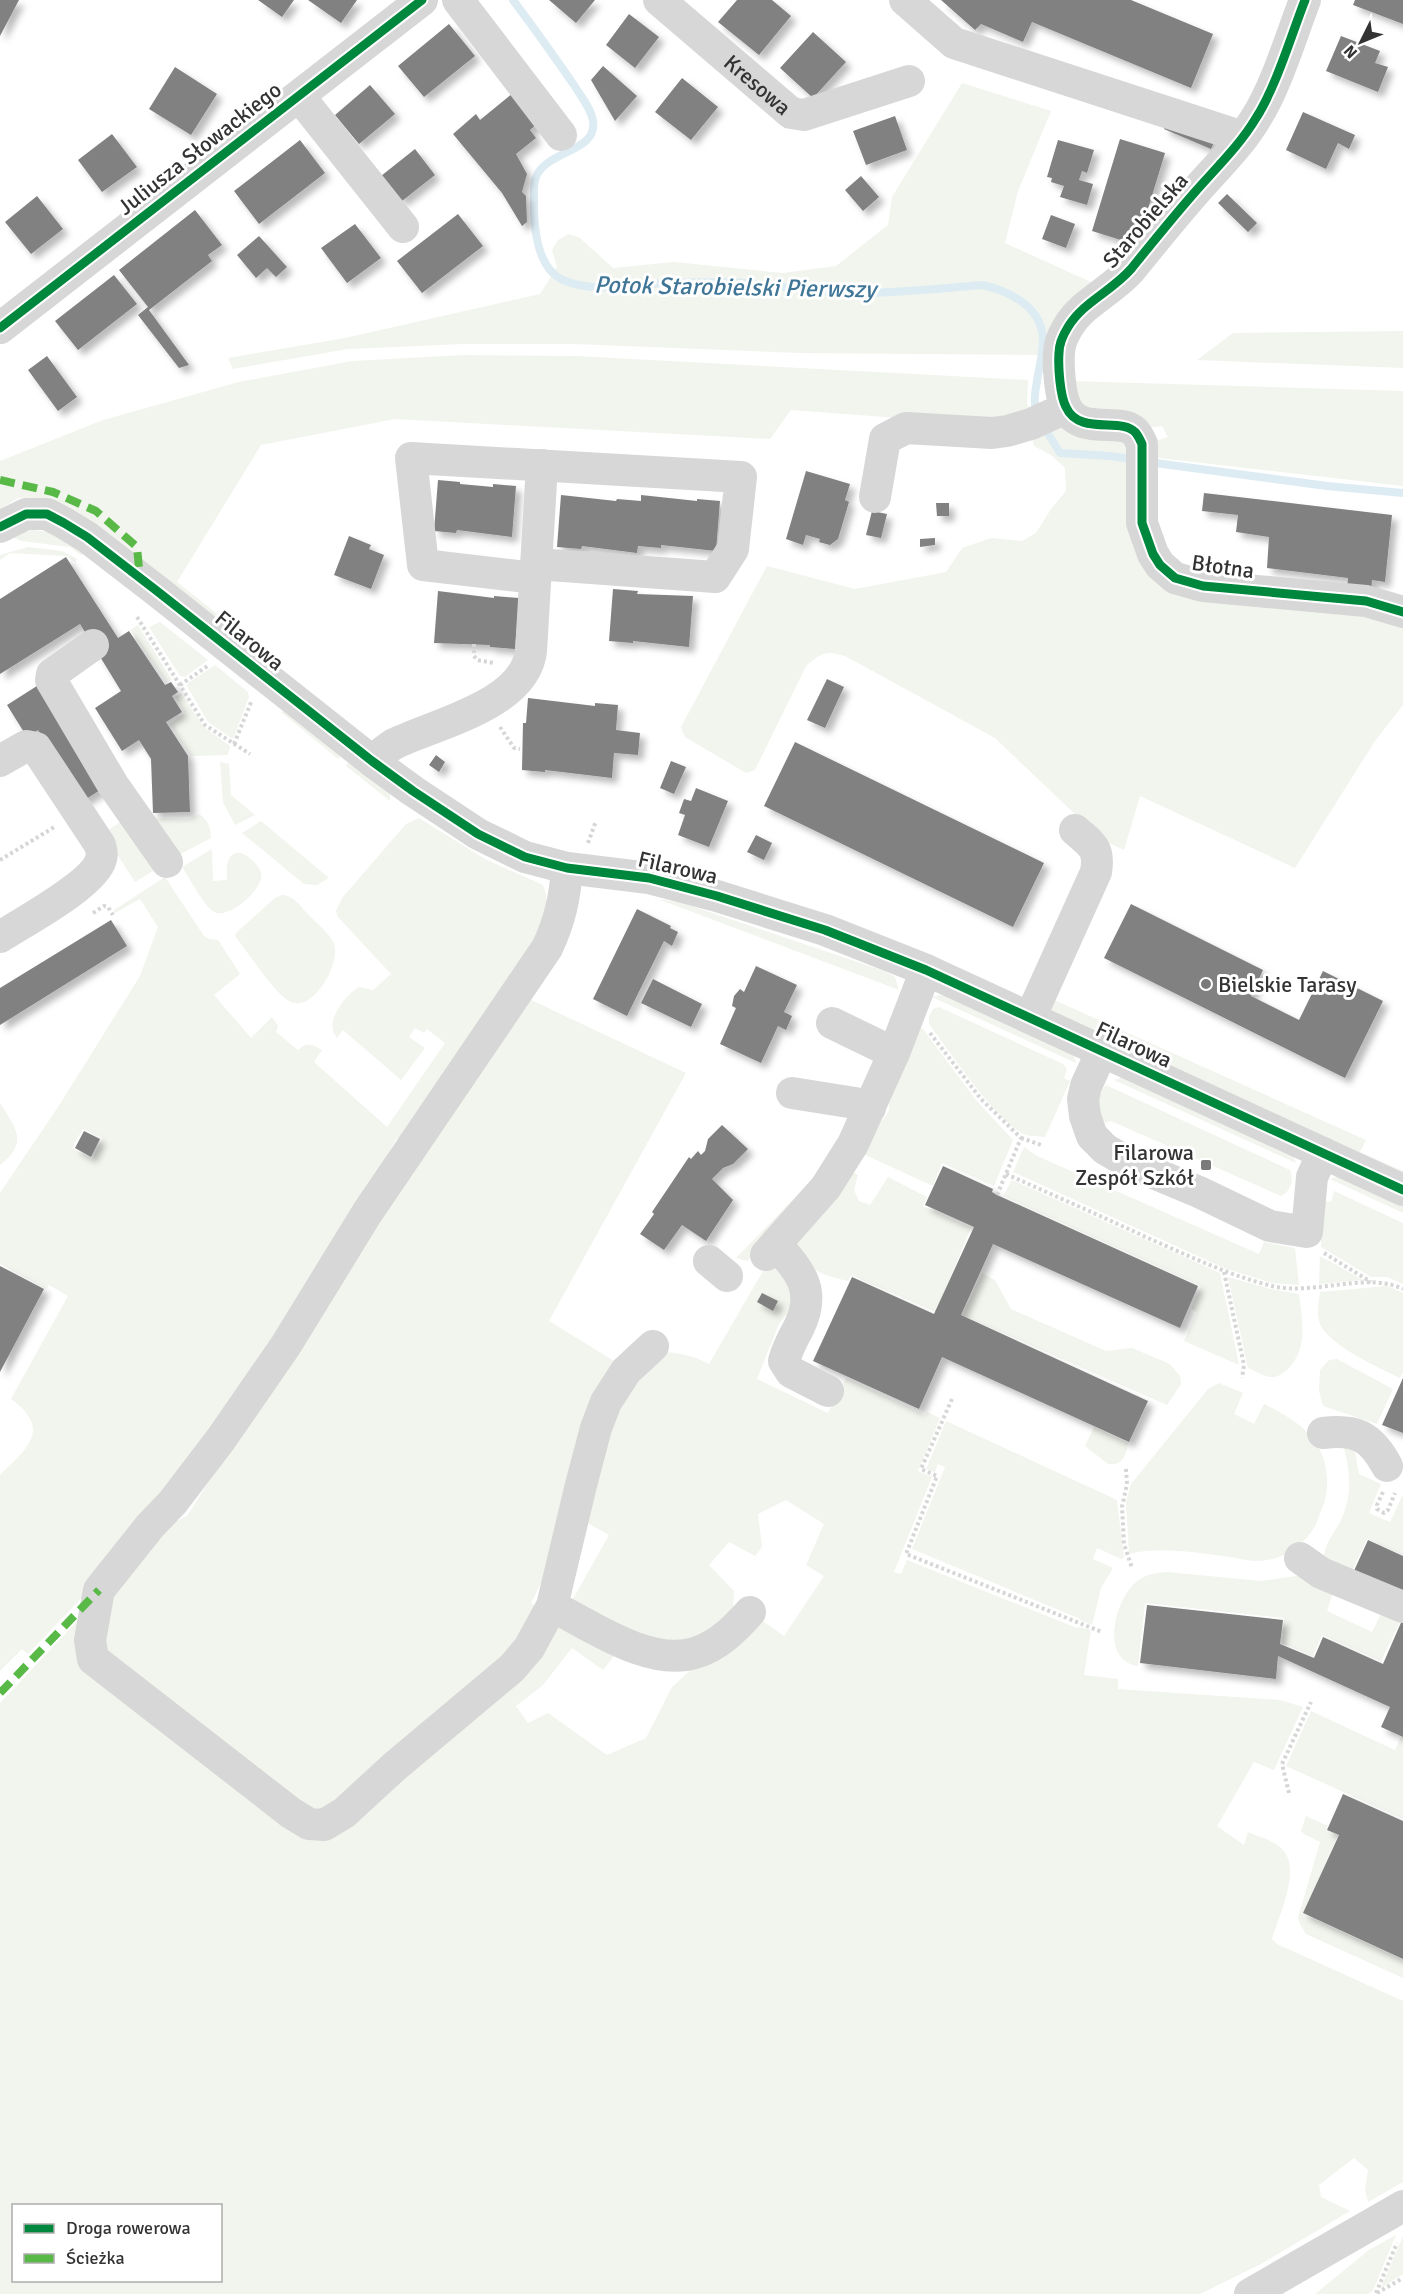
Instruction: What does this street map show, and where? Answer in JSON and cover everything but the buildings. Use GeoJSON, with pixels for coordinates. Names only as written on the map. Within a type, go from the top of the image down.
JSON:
{"type":"FeatureCollection","features":[{"type":"Feature","properties":{"kind":"street","name":"Juliusza Słowackiego"},"geometry":{"type":"LineString","coordinates":[[0,328],[422,0]]}},
{"type":"Feature","properties":{"kind":"street"},"geometry":{"type":"LineString","coordinates":[[458,0],[561,135]]}},
{"type":"Feature","properties":{"kind":"street","name":"Kresowa"},"geometry":{"type":"LineString","coordinates":[[659,0],[791,113],[804,115],[909,81]]}},
{"type":"Feature","properties":{"kind":"street"},"geometry":{"type":"LineString","coordinates":[[904,0],[954,43],[1243,137]]}},
{"type":"Feature","properties":{"kind":"street","name":"Starobielska"},"geometry":{"type":"LineString","coordinates":[[1049,416],[1061,340],[1068,326],[1090,303],[1129,272],[1243,137],[1265,102],[1305,0]]}},
{"type":"Feature","properties":{"kind":"street"},"geometry":{"type":"LineString","coordinates":[[299,96],[403,227]]}},
{"type":"Feature","properties":{"kind":"street"},"geometry":{"type":"LineString","coordinates":[[875,496],[885,439],[899,430],[918,427],[992,433],[1049,416]]}},
{"type":"Feature","properties":{"kind":"street","name":"Błotna"},"geometry":{"type":"LineString","coordinates":[[1049,416],[1135,431],[1142,444],[1142,523],[1147,541],[1160,565],[1175,578],[1203,586],[1366,601],[1403,612]]}},
{"type":"Feature","properties":{"kind":"street"},"geometry":{"type":"LineString","coordinates":[[411,458],[741,477],[733,549],[715,577],[535,571],[423,565],[411,458]]}},
{"type":"Feature","properties":{"kind":"street"},"geometry":{"type":"LineString","coordinates":[[372,761],[394,744],[475,710],[505,692],[519,680],[530,662],[542,465]]}},
{"type":"Feature","properties":{"kind":"street","name":"Filarowa"},"geometry":{"type":"LineString","coordinates":[[0,527],[26,514],[47,514],[87,537],[372,761],[477,834],[525,857],[567,868],[649,878],[717,896],[825,930],[926,970],[1403,1190]]}},
{"type":"Feature","properties":{"kind":"street"},"geometry":{"type":"LineString","coordinates":[[93,645],[52,674],[51,680],[113,785],[167,862]]}},
{"type":"Feature","properties":{"kind":"street"},"geometry":{"type":"LineString","coordinates":[[0,761],[26,746],[36,748],[100,845],[101,861],[80,886],[0,937]]}},
{"type":"Feature","properties":{"kind":"street"},"geometry":{"type":"LineString","coordinates":[[1030,1018],[1096,872],[1096,851],[1076,830]]}},
{"type":"Feature","properties":{"kind":"street"},"geometry":{"type":"LineString","coordinates":[[567,868],[564,902],[558,924],[547,948],[367,1213],[286,1345],[221,1439],[173,1502],[150,1526],[99,1590],[90,1640],[93,1659],[291,1813],[309,1824],[324,1825],[344,1813],[394,1767],[512,1668],[529,1648],[552,1606],[581,1485],[606,1402],[626,1371],[653,1346]]}},
{"type":"Feature","properties":{"kind":"street"},"geometry":{"type":"LineString","coordinates":[[828,1391],[791,1372],[784,1361],[808,1302],[806,1287],[800,1274],[771,1249],[819,1196],[841,1166],[894,1053],[926,970]]}},
{"type":"Feature","properties":{"kind":"street"},"geometry":{"type":"LineString","coordinates":[[832,1023],[894,1053]]}},
{"type":"Feature","properties":{"kind":"street"},"geometry":{"type":"LineString","coordinates":[[1102,1051],[1086,1086],[1083,1099],[1086,1116],[1092,1136],[1105,1149],[1127,1162],[1270,1226],[1311,1241],[1312,1177],[1323,1153]]}},
{"type":"Feature","properties":{"kind":"street"},"geometry":{"type":"LineString","coordinates":[[792,1094],[870,1107]]}},
{"type":"Feature","properties":{"kind":"street"},"geometry":{"type":"LineString","coordinates":[[1323,1433],[1342,1431],[1366,1439],[1378,1450],[1387,1466]]}},
{"type":"Feature","properties":{"kind":"street"},"geometry":{"type":"LineString","coordinates":[[1300,1558],[1321,1573],[1403,1607]]}},
{"type":"Feature","properties":{"kind":"street"},"geometry":{"type":"LineString","coordinates":[[552,1606],[625,1643],[648,1661],[695,1653],[718,1642],[735,1629],[750,1612]]}},
{"type":"Feature","properties":{"kind":"street"},"geometry":{"type":"LineString","coordinates":[[1250,2294],[1402,2220]]}},
{"type":"Feature","properties":{"kind":"path"},"geometry":{"type":"LineString","coordinates":[[137,617],[205,724],[250,754]]}},
{"type":"Feature","properties":{"kind":"path"},"geometry":{"type":"LineString","coordinates":[[180,685],[215,661]]}},
{"type":"Feature","properties":{"kind":"path"},"geometry":{"type":"LineString","coordinates":[[234,744],[254,694]]}},
{"type":"Feature","properties":{"kind":"path"},"geometry":{"type":"LineString","coordinates":[[0,860],[63,821],[80,814]]}},
{"type":"Feature","properties":{"kind":"path"},"geometry":{"type":"LineString","coordinates":[[912,1010],[923,1019],[928,1031],[981,1099],[1021,1138],[1041,1145]]}},
{"type":"Feature","properties":{"kind":"path"},"geometry":{"type":"LineString","coordinates":[[997,1195],[1021,1138]]}},
{"type":"Feature","properties":{"kind":"path"},"geometry":{"type":"LineString","coordinates":[[1006,1174],[1224,1272],[1292,1290],[1372,1282],[1391,1283],[1403,1289]]}},
{"type":"Feature","properties":{"kind":"path"},"geometry":{"type":"LineString","coordinates":[[1311,1241],[1372,1282]]}},
{"type":"Feature","properties":{"kind":"path"},"geometry":{"type":"LineString","coordinates":[[1224,1272],[1244,1365],[1242,1378]]}},
{"type":"Feature","properties":{"kind":"path"},"geometry":{"type":"LineString","coordinates":[[952,1399],[921,1470],[937,1476],[906,1554],[1102,1632]]}},
{"type":"Feature","properties":{"kind":"path"},"geometry":{"type":"LineString","coordinates":[[1126,1468],[1127,1484],[1122,1507],[1124,1544],[1132,1568]]}},
{"type":"Feature","properties":{"kind":"path"},"geometry":{"type":"LineString","coordinates":[[1289,1793],[1282,1764],[1311,1702]]}},
{"type":"Feature","properties":{"kind":"path"},"geometry":{"type":"LineString","coordinates":[[1376,2294],[1402,2220]]}},
{"type":"Feature","properties":{"kind":"path"},"geometry":{"type":"LineString","coordinates":[[1376,2294],[1403,2278]]}},
{"type":"Feature","properties":{"kind":"shaded area"},"geometry":{"type":"Polygon","coordinates":[[[962,83],[1051,111],[1018,191],[1005,243],[1102,287],[1052,355],[799,353],[574,344],[464,344],[348,349],[233,369],[228,358],[345,338],[540,294],[557,267],[552,250],[558,240],[569,234],[580,238],[613,268],[674,262],[783,273],[836,266],[888,225],[892,197],[962,83]]]}},
{"type":"Feature","properties":{"kind":"shaded area"},"geometry":{"type":"Polygon","coordinates":[[[1403,331],[1403,368],[1197,360],[1233,333],[1403,331]]]}},
{"type":"Feature","properties":{"kind":"shaded area"},"geometry":{"type":"Polygon","coordinates":[[[465,355],[576,356],[1028,380],[1027,404],[1034,417],[1006,426],[791,410],[770,439],[395,419],[261,445],[177,582],[278,662],[270,665],[40,498],[18,498],[0,509],[0,461],[103,420],[239,382],[352,361],[465,355]]]}},
{"type":"Feature","properties":{"kind":"shaded area"},"geometry":{"type":"Polygon","coordinates":[[[1070,381],[1403,391],[1403,486],[1150,457],[1150,443],[1168,437],[1162,426],[1147,428],[1080,413],[1070,381]]]}},
{"type":"Feature","properties":{"kind":"shaded area"},"geometry":{"type":"Polygon","coordinates":[[[1059,418],[1127,442],[1147,557],[1403,620],[1403,705],[1375,741],[1295,868],[1140,796],[1124,850],[1101,839],[995,738],[847,657],[834,653],[821,655],[806,666],[755,770],[746,773],[685,737],[681,727],[767,566],[855,589],[946,572],[962,548],[991,538],[1022,541],[1036,533],[1066,491],[1065,468],[1051,455],[1034,446],[1030,431],[1059,418]]]}},
{"type":"Feature","properties":{"kind":"shaded area"},"geometry":{"type":"Polygon","coordinates":[[[32,530],[50,532],[85,552],[81,555],[70,547],[21,541],[10,536],[32,530]]]}},
{"type":"Feature","properties":{"kind":"shaded area"},"geometry":{"type":"Polygon","coordinates":[[[28,547],[62,551],[77,559],[75,562],[66,556],[10,553],[0,560],[0,555],[28,547]]]}},
{"type":"Feature","properties":{"kind":"shaded area"},"geometry":{"type":"Polygon","coordinates":[[[160,622],[208,660],[185,677],[180,676],[149,627],[160,622]]]}},
{"type":"Feature","properties":{"kind":"shaded area"},"geometry":{"type":"Polygon","coordinates":[[[138,625],[172,680],[167,683],[130,630],[138,625]]]}},
{"type":"Feature","properties":{"kind":"shaded area"},"geometry":{"type":"Polygon","coordinates":[[[215,665],[248,692],[249,697],[233,739],[208,722],[187,686],[188,683],[215,665]]]}},
{"type":"Feature","properties":{"kind":"shaded area"},"geometry":{"type":"Polygon","coordinates":[[[181,693],[204,727],[230,746],[228,755],[191,756],[170,724],[185,713],[175,697],[181,693]]]}},
{"type":"Feature","properties":{"kind":"shaded area"},"geometry":{"type":"Polygon","coordinates":[[[287,711],[342,754],[338,759],[281,712],[287,711]]]}},
{"type":"Feature","properties":{"kind":"shaded area"},"geometry":{"type":"Polygon","coordinates":[[[350,760],[390,792],[390,801],[346,766],[350,760]]]}},
{"type":"Feature","properties":{"kind":"shaded area"},"geometry":{"type":"Polygon","coordinates":[[[220,762],[229,764],[231,795],[255,815],[235,825],[223,802],[220,762]]]}},
{"type":"Feature","properties":{"kind":"shaded area"},"geometry":{"type":"Polygon","coordinates":[[[84,803],[107,831],[126,818],[158,868],[135,882],[84,803]]]}},
{"type":"Feature","properties":{"kind":"shaded area"},"geometry":{"type":"Polygon","coordinates":[[[199,814],[208,824],[211,838],[175,857],[150,818],[189,819],[199,814]]]}},
{"type":"Feature","properties":{"kind":"shaded area"},"geometry":{"type":"Polygon","coordinates":[[[419,818],[485,859],[543,885],[547,910],[529,999],[686,1073],[549,1321],[619,1364],[546,1573],[531,1603],[543,1611],[524,1645],[334,1810],[307,1813],[112,1662],[102,1638],[111,1589],[154,1532],[187,1516],[413,1162],[397,1138],[264,1361],[94,1585],[28,1654],[22,1649],[0,1671],[0,1475],[27,1447],[33,1429],[31,1420],[11,1399],[68,1296],[49,1285],[46,1289],[0,1264],[0,1193],[60,1104],[140,976],[158,927],[140,899],[115,913],[114,910],[165,877],[204,936],[218,940],[240,974],[214,995],[251,1038],[272,1017],[278,1026],[276,1032],[298,1050],[310,1045],[322,1050],[314,1062],[387,1127],[445,1043],[427,1029],[424,1033],[415,1028],[409,1037],[425,1048],[401,1080],[343,1030],[337,1038],[333,1032],[334,1017],[342,1003],[359,987],[373,990],[391,974],[338,917],[336,911],[342,898],[406,824],[419,818]],[[83,1129],[72,1148],[92,1159],[103,1138],[83,1129]]]}},
{"type":"Feature","properties":{"kind":"shaded area"},"geometry":{"type":"Polygon","coordinates":[[[261,821],[329,878],[317,885],[304,884],[242,833],[261,821]]]}},
{"type":"Feature","properties":{"kind":"shaded area"},"geometry":{"type":"Polygon","coordinates":[[[212,849],[213,881],[227,880],[228,862],[236,853],[246,855],[251,859],[261,873],[257,887],[245,901],[237,907],[220,913],[210,909],[182,867],[212,849]]]}},
{"type":"Feature","properties":{"kind":"shaded area"},"geometry":{"type":"Polygon","coordinates":[[[282,895],[296,901],[326,932],[334,944],[333,962],[324,984],[317,993],[300,1003],[291,1002],[278,991],[235,936],[275,898],[282,895]]]}},
{"type":"Feature","properties":{"kind":"shaded area"},"geometry":{"type":"Polygon","coordinates":[[[658,899],[683,903],[884,971],[895,977],[899,990],[658,899]]]}},
{"type":"Feature","properties":{"kind":"shaded area"},"geometry":{"type":"Polygon","coordinates":[[[947,993],[1074,1055],[1076,1063],[932,997],[947,993]]]}},
{"type":"Feature","properties":{"kind":"shaded area"},"geometry":{"type":"Polygon","coordinates":[[[1052,999],[1366,1140],[1360,1152],[1403,1171],[1403,1178],[1049,1011],[1052,999]]]}},
{"type":"Feature","properties":{"kind":"shaded area"},"geometry":{"type":"Polygon","coordinates":[[[939,1007],[1063,1064],[1067,1069],[1064,1078],[1070,1081],[1045,1137],[1022,1133],[998,1113],[986,1099],[929,1024],[929,1017],[933,1009],[939,1007]]]}},
{"type":"Feature","properties":{"kind":"shaded area"},"geometry":{"type":"Polygon","coordinates":[[[918,1027],[923,1029],[976,1100],[1013,1140],[994,1186],[942,1163],[933,1186],[863,1154],[867,1131],[881,1121],[889,1110],[888,1099],[918,1027]]]}},
{"type":"Feature","properties":{"kind":"shaded area"},"geometry":{"type":"Polygon","coordinates":[[[1123,1077],[1293,1156],[1296,1163],[1114,1080],[1123,1077]]]}},
{"type":"Feature","properties":{"kind":"shaded area"},"geometry":{"type":"Polygon","coordinates":[[[1106,1085],[1290,1170],[1292,1182],[1289,1188],[1281,1196],[1111,1121],[1106,1123],[1098,1115],[1098,1107],[1100,1095],[1106,1085]]]}},
{"type":"Feature","properties":{"kind":"shaded area"},"geometry":{"type":"Polygon","coordinates":[[[0,1103],[15,1128],[17,1142],[9,1157],[0,1165],[0,1103]]]}},
{"type":"Feature","properties":{"kind":"shaded area"},"geometry":{"type":"Polygon","coordinates":[[[1024,1147],[1037,1156],[1259,1254],[1264,1242],[1295,1248],[1299,1285],[1272,1283],[1224,1268],[1013,1172],[1024,1147]]]}},
{"type":"Feature","properties":{"kind":"shaded area"},"geometry":{"type":"Polygon","coordinates":[[[829,1155],[836,1160],[760,1250],[747,1261],[736,1258],[811,1181],[829,1155]]]}},
{"type":"Feature","properties":{"kind":"shaded area"},"geometry":{"type":"Polygon","coordinates":[[[848,1169],[858,1175],[854,1190],[859,1201],[870,1205],[888,1177],[927,1197],[923,1206],[971,1228],[936,1312],[851,1275],[848,1281],[818,1272],[794,1253],[795,1233],[848,1169]]]}},
{"type":"Feature","properties":{"kind":"shaded area"},"geometry":{"type":"Polygon","coordinates":[[[1339,1176],[1403,1203],[1403,1213],[1330,1179],[1339,1176]]]}},
{"type":"Feature","properties":{"kind":"shaded area"},"geometry":{"type":"Polygon","coordinates":[[[1012,1180],[1220,1273],[1239,1365],[1184,1341],[1197,1312],[1191,1309],[1201,1287],[1199,1285],[1003,1196],[1012,1180]]]}},
{"type":"Feature","properties":{"kind":"shaded area"},"geometry":{"type":"Polygon","coordinates":[[[1334,1191],[1403,1223],[1403,1284],[1387,1277],[1371,1277],[1321,1247],[1323,1201],[1331,1202],[1334,1191]]]}},
{"type":"Feature","properties":{"kind":"shaded area"},"geometry":{"type":"Polygon","coordinates":[[[1320,1256],[1363,1280],[1319,1284],[1320,1256]]]}},
{"type":"Feature","properties":{"kind":"shaded area"},"geometry":{"type":"Polygon","coordinates":[[[770,1259],[793,1288],[791,1308],[779,1324],[757,1379],[828,1413],[846,1378],[925,1415],[927,1412],[940,1418],[918,1471],[932,1477],[894,1572],[901,1574],[907,1560],[1077,1628],[1091,1630],[1084,1675],[1118,1679],[1118,1689],[1280,1700],[1303,1707],[1274,1770],[1254,1762],[1217,1826],[1244,1845],[1248,1832],[1266,1839],[1282,1849],[1288,1857],[1290,1868],[1287,1892],[1272,1939],[1277,1944],[1403,2001],[1403,2182],[1368,2202],[1365,2190],[1368,2170],[1354,2158],[1319,2185],[1321,2197],[1350,2211],[1261,2264],[1200,2294],[0,2294],[0,1703],[82,1616],[78,1659],[300,1830],[551,1621],[618,1651],[603,1670],[572,1648],[543,1685],[516,1706],[528,1723],[548,1713],[607,1755],[646,1738],[672,1687],[757,1617],[784,1636],[824,1576],[806,1565],[824,1524],[786,1500],[758,1514],[762,1547],[755,1556],[729,1542],[709,1565],[734,1591],[733,1612],[699,1642],[653,1642],[569,1606],[609,1535],[584,1521],[601,1431],[658,1352],[697,1358],[709,1364],[770,1259]]]}},
{"type":"Feature","properties":{"kind":"shaded area"},"geometry":{"type":"Polygon","coordinates":[[[982,1273],[995,1280],[1011,1309],[1106,1351],[1132,1348],[1170,1364],[1180,1376],[1181,1384],[1167,1405],[962,1315],[982,1273]]]}},
{"type":"Feature","properties":{"kind":"shaded area"},"geometry":{"type":"Polygon","coordinates":[[[1228,1277],[1299,1294],[1302,1334],[1299,1353],[1287,1370],[1279,1375],[1267,1376],[1248,1368],[1228,1277]]]}},
{"type":"Feature","properties":{"kind":"shaded area"},"geometry":{"type":"Polygon","coordinates":[[[1387,1286],[1403,1293],[1403,1372],[1400,1378],[1367,1362],[1331,1338],[1323,1329],[1318,1318],[1320,1292],[1387,1286]]]}},
{"type":"Feature","properties":{"kind":"shaded area"},"geometry":{"type":"Polygon","coordinates":[[[1337,1359],[1393,1389],[1377,1424],[1323,1406],[1319,1391],[1320,1370],[1329,1360],[1337,1359]]]}},
{"type":"Feature","properties":{"kind":"shaded area"},"geometry":{"type":"Polygon","coordinates":[[[1219,1383],[1243,1393],[1234,1414],[1254,1424],[1264,1404],[1299,1425],[1316,1442],[1325,1466],[1327,1492],[1316,1524],[1306,1539],[1291,1551],[1266,1560],[1254,1561],[1167,1550],[1129,1554],[1126,1502],[1131,1484],[1208,1389],[1219,1383]]]}},
{"type":"Feature","properties":{"kind":"shaded area"},"geometry":{"type":"Polygon","coordinates":[[[946,1421],[1117,1500],[1124,1558],[1121,1559],[1097,1548],[1093,1559],[1113,1568],[1101,1588],[1092,1625],[912,1549],[945,1467],[938,1464],[935,1472],[926,1469],[946,1421]]]}},
{"type":"Feature","properties":{"kind":"shaded area"},"geometry":{"type":"Polygon","coordinates":[[[1094,1427],[1128,1443],[1125,1455],[1120,1461],[1108,1464],[1085,1446],[1094,1427]]]}},
{"type":"Feature","properties":{"kind":"shaded area"},"geometry":{"type":"Polygon","coordinates":[[[1343,1445],[1354,1447],[1359,1474],[1381,1484],[1369,1513],[1390,1522],[1403,1494],[1403,1555],[1367,1539],[1348,1580],[1324,1559],[1327,1545],[1344,1514],[1349,1495],[1348,1466],[1343,1445]]]}},
{"type":"Feature","properties":{"kind":"shaded area"},"geometry":{"type":"Polygon","coordinates":[[[1167,1572],[1261,1581],[1303,1575],[1333,1592],[1327,1611],[1372,1632],[1383,1610],[1403,1616],[1381,1661],[1322,1635],[1313,1656],[1282,1643],[1284,1618],[1145,1603],[1138,1666],[1126,1662],[1118,1653],[1114,1628],[1122,1602],[1128,1590],[1139,1579],[1151,1574],[1167,1572]]]}},
{"type":"Feature","properties":{"kind":"shaded area"},"geometry":{"type":"Polygon","coordinates":[[[1311,1711],[1395,1750],[1401,1737],[1403,1738],[1403,1819],[1286,1766],[1311,1711]]]}},
{"type":"Feature","properties":{"kind":"shaded area"},"geometry":{"type":"Polygon","coordinates":[[[1306,1816],[1328,1826],[1326,1830],[1338,1835],[1303,1914],[1403,1960],[1403,1978],[1306,1934],[1300,1924],[1298,1918],[1320,1842],[1301,1831],[1306,1816]]]}},
{"type":"Feature","properties":{"kind":"shaded area"},"geometry":{"type":"Polygon","coordinates":[[[1396,2235],[1373,2291],[1368,2294],[1315,2294],[1369,2250],[1396,2235]]]}},
{"type":"Feature","properties":{"kind":"shaded area"},"geometry":{"type":"Polygon","coordinates":[[[1403,2236],[1403,2274],[1381,2288],[1403,2236]]]}},
{"type":"Feature","properties":{"kind":"waterway","name":"Potok Starobielski Pierwszy"},"geometry":{"type":"LineString","coordinates":[[513,0],[574,85],[588,107],[593,121],[588,139],[550,161],[542,168],[535,180],[536,236],[542,257],[554,274],[573,284],[595,287],[726,282],[857,293],[983,285],[994,288],[1023,303],[1037,318],[1041,328],[1043,345],[1035,398],[1037,414]]}},
{"type":"Feature","properties":{"kind":"waterway","name":"Potok Starobielski Pierwszy"},"geometry":{"type":"LineString","coordinates":[[1044,427],[1060,453],[1137,460]]}},
{"type":"Feature","properties":{"kind":"waterway","name":"Potok Starobielski Pierwszy"},"geometry":{"type":"LineString","coordinates":[[1148,462],[1327,486],[1403,493]]}},
{"type":"Feature","properties":{"kind":"marked path"},"geometry":{"type":"LineString","coordinates":[[0,480],[53,492],[96,511],[137,547],[140,579]]}},
{"type":"Feature","properties":{"kind":"marked path"},"geometry":{"type":"LineString","coordinates":[[0,1693],[99,1590]]}},
{"type":"Feature","properties":{"kind":"cycle path"},"geometry":{"type":"LineString","coordinates":[[0,328],[422,0]]}},
{"type":"Feature","properties":{"kind":"cycle path"},"geometry":{"type":"LineString","coordinates":[[1305,0],[1270,92],[1243,138],[1131,269],[1082,310],[1068,327],[1059,350],[1061,389],[1066,407],[1072,416],[1080,421],[1129,428],[1138,436],[1142,444],[1142,523],[1153,554],[1160,565],[1175,578],[1203,586],[1366,601],[1403,612]]}},
{"type":"Feature","properties":{"kind":"cycle path"},"geometry":{"type":"LineString","coordinates":[[0,527],[26,514],[47,514],[87,537],[413,791],[478,834],[525,857],[567,868],[649,878],[717,896],[825,930],[926,970],[1403,1190]]}},
{"type":"Feature","properties":{"kind":"place","name":"Bielskie Tarasy"},"geometry":{"type":"Point","coordinates":[1206,984]}},
{"type":"Feature","properties":{"kind":"place","name":"Filarowa Zespół Szkół"},"geometry":{"type":"Point","coordinates":[1206,1165]}}]}
